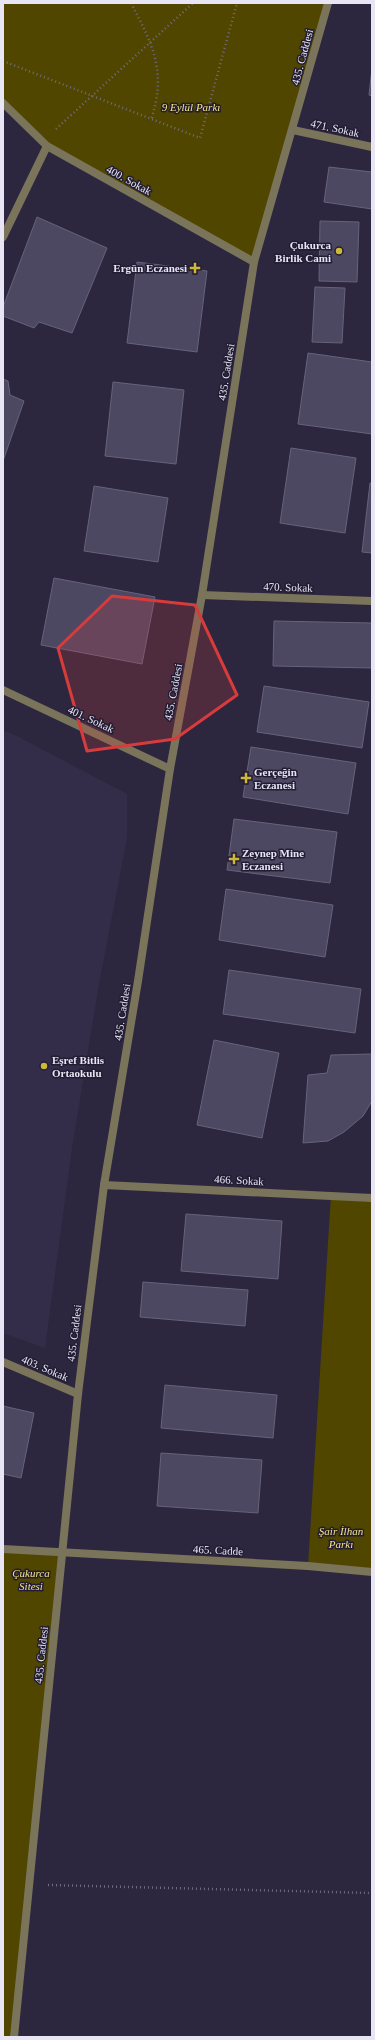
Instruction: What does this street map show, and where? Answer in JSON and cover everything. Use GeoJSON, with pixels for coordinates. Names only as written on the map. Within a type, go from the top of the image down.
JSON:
{"type":"FeatureCollection","features":[{"type":"Feature","properties":{"kind":"street","name":"435. Caddesi"},"geometry":{"type":"LineString","coordinates":[[14,2037],[78,1394],[104,1185],[138,981],[170,769],[202,595],[254,262],[293,130],[328,3]]}},
{"type":"Feature","properties":{"kind":"street","name":"400. Sokak"},"geometry":{"type":"LineString","coordinates":[[3,103],[44,144],[254,262]]}},
{"type":"Feature","properties":{"kind":"street","name":"471. Sokak"},"geometry":{"type":"LineString","coordinates":[[293,130],[372,147]]}},
{"type":"Feature","properties":{"kind":"street"},"geometry":{"type":"LineString","coordinates":[[3,237],[44,144]]}},
{"type":"Feature","properties":{"kind":"street","name":"470. Sokak"},"geometry":{"type":"LineString","coordinates":[[202,595],[372,601]]}},
{"type":"Feature","properties":{"kind":"street","name":"401. Sokak"},"geometry":{"type":"LineString","coordinates":[[3,690],[170,769]]}},
{"type":"Feature","properties":{"kind":"street","name":"466. Sokak"},"geometry":{"type":"LineString","coordinates":[[104,1185],[372,1198]]}},
{"type":"Feature","properties":{"kind":"street","name":"403. Sokak"},"geometry":{"type":"LineString","coordinates":[[3,1362],[78,1394]]}},
{"type":"Feature","properties":{"kind":"street","name":"465. Cadde"},"geometry":{"type":"LineString","coordinates":[[3,1549],[308,1566],[372,1572]]}},
{"type":"Feature","properties":{"kind":"path"},"geometry":{"type":"LineString","coordinates":[[131,3],[151,42],[157,65],[158,100],[151,120]]}},
{"type":"Feature","properties":{"kind":"path"},"geometry":{"type":"LineString","coordinates":[[44,144],[92,96],[194,3]]}},
{"type":"Feature","properties":{"kind":"path"},"geometry":{"type":"LineString","coordinates":[[3,61],[200,138],[238,3]]}},
{"type":"Feature","properties":{"kind":"path"},"geometry":{"type":"LineString","coordinates":[[29,1885],[372,1893]]}},
{"type":"Feature","properties":{"kind":"highlighted area"},"geometry":{"type":"Polygon","coordinates":[[[112,596],[195,605],[237,695],[175,739],[87,751],[58,648],[112,596]]]}},
{"type":"Feature","properties":{"kind":"shaded area","name":"Eşref Bitlis Ortaokulu"},"geometry":{"type":"Polygon","coordinates":[[[3,730],[127,794],[127,838],[99,984],[72,1148],[45,1348],[3,1333],[3,730]]]}},
{"type":"Feature","properties":{"kind":"green space","name":"9 Eylül Parkı"},"geometry":{"type":"Polygon","coordinates":[[[3,3],[328,3],[254,262],[47,146],[3,103],[3,3]]]}},
{"type":"Feature","properties":{"kind":"green space","name":"Şair İlhan Parkı"},"geometry":{"type":"Polygon","coordinates":[[[331,1195],[372,1198],[372,1572],[308,1566],[331,1195]]]}},
{"type":"Feature","properties":{"kind":"green space","name":"Çukurca Sitesi"},"geometry":{"type":"Polygon","coordinates":[[[3,1549],[62,1553],[14,2037],[3,2037],[3,1549]]]}},
{"type":"Feature","properties":{"kind":"building"},"geometry":{"type":"Polygon","coordinates":[[[372,68],[372,96],[369,95],[372,68]]]}},
{"type":"Feature","properties":{"kind":"building"},"geometry":{"type":"Polygon","coordinates":[[[329,167],[372,172],[372,209],[324,202],[329,167]]]}},
{"type":"Feature","properties":{"kind":"building"},"geometry":{"type":"Polygon","coordinates":[[[37,217],[107,248],[72,333],[39,322],[34,328],[3,316],[3,307],[37,217]]]}},
{"type":"Feature","properties":{"kind":"building","name":"Çukurca Birlik Cami"},"geometry":{"type":"Polygon","coordinates":[[[320,221],[359,222],[357,282],[319,281],[320,221]]]}},
{"type":"Feature","properties":{"kind":"building"},"geometry":{"type":"Polygon","coordinates":[[[137,262],[207,271],[197,352],[127,343],[137,262]]]}},
{"type":"Feature","properties":{"kind":"building"},"geometry":{"type":"Polygon","coordinates":[[[315,287],[345,288],[342,343],[312,342],[315,287]]]}},
{"type":"Feature","properties":{"kind":"building"},"geometry":{"type":"Polygon","coordinates":[[[308,353],[372,362],[372,434],[298,424],[308,353]]]}},
{"type":"Feature","properties":{"kind":"building"},"geometry":{"type":"Polygon","coordinates":[[[3,379],[8,381],[10,395],[24,401],[3,461],[3,379]]]}},
{"type":"Feature","properties":{"kind":"building"},"geometry":{"type":"Polygon","coordinates":[[[113,382],[184,390],[176,464],[105,456],[113,382]]]}},
{"type":"Feature","properties":{"kind":"building"},"geometry":{"type":"Polygon","coordinates":[[[291,448],[356,458],[345,533],[280,523],[291,448]]]}},
{"type":"Feature","properties":{"kind":"building"},"geometry":{"type":"Polygon","coordinates":[[[370,483],[372,483],[372,553],[362,552],[370,483]]]}},
{"type":"Feature","properties":{"kind":"building"},"geometry":{"type":"Polygon","coordinates":[[[94,486],[168,498],[158,562],[84,551],[94,486]]]}},
{"type":"Feature","properties":{"kind":"building"},"geometry":{"type":"Polygon","coordinates":[[[54,578],[155,597],[142,664],[41,645],[54,578]]]}},
{"type":"Feature","properties":{"kind":"building"},"geometry":{"type":"Polygon","coordinates":[[[274,621],[372,623],[372,668],[273,666],[274,621]]]}},
{"type":"Feature","properties":{"kind":"building"},"geometry":{"type":"Polygon","coordinates":[[[264,686],[369,702],[362,748],[257,732],[264,686]]]}},
{"type":"Feature","properties":{"kind":"building"},"geometry":{"type":"Polygon","coordinates":[[[251,747],[356,763],[348,814],[243,797],[251,747]]]}},
{"type":"Feature","properties":{"kind":"building"},"geometry":{"type":"Polygon","coordinates":[[[234,819],[337,832],[330,883],[227,870],[234,819]]]}},
{"type":"Feature","properties":{"kind":"building"},"geometry":{"type":"Polygon","coordinates":[[[226,889],[333,905],[325,957],[219,940],[226,889]]]}},
{"type":"Feature","properties":{"kind":"building"},"geometry":{"type":"Polygon","coordinates":[[[229,970],[361,989],[355,1033],[223,1014],[229,970]]]}},
{"type":"Feature","properties":{"kind":"building"},"geometry":{"type":"Polygon","coordinates":[[[214,1040],[279,1053],[262,1138],[197,1125],[214,1040]]]}},
{"type":"Feature","properties":{"kind":"building"},"geometry":{"type":"Polygon","coordinates":[[[372,1054],[372,1101],[363,1116],[344,1132],[328,1141],[303,1143],[308,1075],[327,1073],[331,1055],[372,1054]]]}},
{"type":"Feature","properties":{"kind":"building"},"geometry":{"type":"Polygon","coordinates":[[[186,1214],[282,1221],[278,1279],[181,1271],[186,1214]]]}},
{"type":"Feature","properties":{"kind":"building"},"geometry":{"type":"Polygon","coordinates":[[[143,1282],[248,1290],[245,1326],[140,1317],[143,1282]]]}},
{"type":"Feature","properties":{"kind":"building"},"geometry":{"type":"Polygon","coordinates":[[[165,1385],[277,1395],[273,1438],[161,1428],[165,1385]]]}},
{"type":"Feature","properties":{"kind":"building"},"geometry":{"type":"Polygon","coordinates":[[[3,1406],[34,1413],[21,1478],[3,1474],[3,1406]]]}},
{"type":"Feature","properties":{"kind":"building"},"geometry":{"type":"Polygon","coordinates":[[[161,1453],[262,1460],[258,1513],[157,1506],[161,1453]]]}},
{"type":"Feature","properties":{"kind":"place","name":"Çukurca Birlik Cami"},"geometry":{"type":"Point","coordinates":[339,251]}},
{"type":"Feature","properties":{"kind":"place","name":"Ergün Eczanesi"},"geometry":{"type":"Point","coordinates":[195,268]}},
{"type":"Feature","properties":{"kind":"place","name":"Gerçeğin Eczanesi"},"geometry":{"type":"Point","coordinates":[246,778]}},
{"type":"Feature","properties":{"kind":"place","name":"Zeynep Mine Eczanesi"},"geometry":{"type":"Point","coordinates":[234,859]}},
{"type":"Feature","properties":{"kind":"place","name":"Eşref Bitlis Ortaokulu"},"geometry":{"type":"Point","coordinates":[44,1066]}}]}
